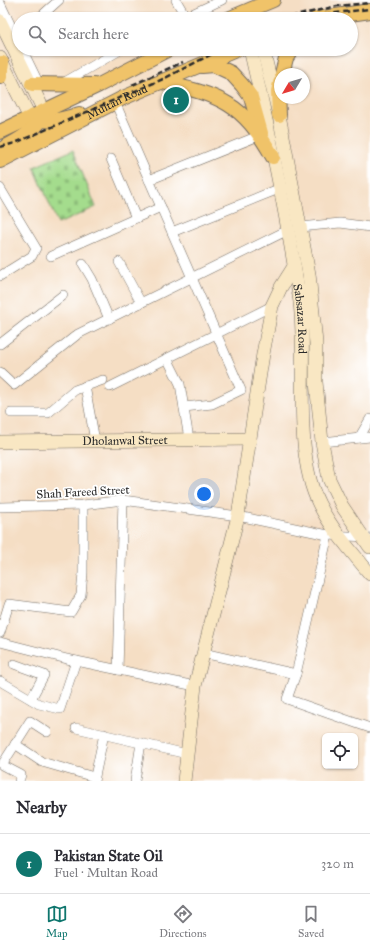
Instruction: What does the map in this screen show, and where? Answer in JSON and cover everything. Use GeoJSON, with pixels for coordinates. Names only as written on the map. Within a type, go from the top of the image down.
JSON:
{"type":"FeatureCollection","features":[{"type":"Feature","properties":{"kind":"main road"},"geometry":{"type":"LineString","coordinates":[[250,12],[273,0]]}},
{"type":"Feature","properties":{"kind":"main road"},"geometry":{"type":"LineString","coordinates":[[358,13],[370,11]]}},
{"type":"Feature","properties":{"kind":"main road"},"geometry":{"type":"LineString","coordinates":[[0,21],[12,42]]}},
{"type":"Feature","properties":{"kind":"main road"},"geometry":{"type":"LineString","coordinates":[[0,150],[21,139],[38,117],[36,84],[20,56]]}},
{"type":"Feature","properties":{"kind":"main road","name":"Multan Road"},"geometry":{"type":"LineString","coordinates":[[0,132],[38,117],[155,56]]}},
{"type":"Feature","properties":{"kind":"main road","name":"Multan Road"},"geometry":{"type":"LineString","coordinates":[[0,161],[119,100],[223,56]]}},
{"type":"Feature","properties":{"kind":"main road","name":"Sabsazar Road"},"geometry":{"type":"LineString","coordinates":[[251,56],[281,188],[294,268],[305,292],[316,343],[316,382],[322,442],[329,479],[342,506],[366,537],[370,547]]}},
{"type":"Feature","properties":{"kind":"main road","name":"Sabsazar Road"},"geometry":{"type":"LineString","coordinates":[[265,56],[279,115],[301,228],[305,292],[303,425],[307,467],[318,503],[333,535],[370,574]]}},
{"type":"Feature","properties":{"kind":"main road"},"geometry":{"type":"LineString","coordinates":[[284,68],[287,56]]}},
{"type":"Feature","properties":{"kind":"main road"},"geometry":{"type":"LineString","coordinates":[[0,77],[1,60]]}},
{"type":"Feature","properties":{"kind":"main road"},"geometry":{"type":"LineString","coordinates":[[1,60],[38,117],[57,121],[119,100]]}},
{"type":"Feature","properties":{"kind":"main road"},"geometry":{"type":"LineString","coordinates":[[199,67],[214,65],[230,73],[242,85],[251,97],[261,135],[273,157]]}},
{"type":"Feature","properties":{"kind":"main road"},"geometry":{"type":"LineString","coordinates":[[162,82],[210,94],[227,102],[239,111],[261,135]]}},
{"type":"Feature","properties":{"kind":"main road"},"geometry":{"type":"LineString","coordinates":[[36,84],[99,85]]}},
{"type":"Feature","properties":{"kind":"main road"},"geometry":{"type":"LineString","coordinates":[[279,104],[279,115]]}},
{"type":"Feature","properties":{"kind":"main road"},"geometry":{"type":"LineString","coordinates":[[184,781],[195,686],[238,516],[262,354],[272,306],[281,287],[294,268]]}},
{"type":"Feature","properties":{"kind":"main road","name":"Dholanwal Street"},"geometry":{"type":"LineString","coordinates":[[0,442],[250,439]]}},
{"type":"Feature","properties":{"kind":"street"},"geometry":{"type":"LineString","coordinates":[[45,12],[58,0]]}},
{"type":"Feature","properties":{"kind":"street"},"geometry":{"type":"LineString","coordinates":[[176,0],[181,12]]}},
{"type":"Feature","properties":{"kind":"street"},"geometry":{"type":"LineString","coordinates":[[197,12],[222,0]]}},
{"type":"Feature","properties":{"kind":"street"},"geometry":{"type":"LineString","coordinates":[[0,3],[12,28]]}},
{"type":"Feature","properties":{"kind":"street"},"geometry":{"type":"LineString","coordinates":[[25,56],[36,84]]}},
{"type":"Feature","properties":{"kind":"street"},"geometry":{"type":"LineString","coordinates":[[60,85],[110,56]]}},
{"type":"Feature","properties":{"kind":"street"},"geometry":{"type":"LineString","coordinates":[[119,100],[149,180],[241,390],[212,404],[184,407]]}},
{"type":"Feature","properties":{"kind":"street"},"geometry":{"type":"LineString","coordinates":[[149,180],[261,135]]}},
{"type":"Feature","properties":{"kind":"street"},"geometry":{"type":"LineString","coordinates":[[111,159],[136,218]]}},
{"type":"Feature","properties":{"kind":"street"},"geometry":{"type":"LineString","coordinates":[[0,188],[36,248],[32,256],[0,276]]}},
{"type":"Feature","properties":{"kind":"street"},"geometry":{"type":"LineString","coordinates":[[172,232],[281,188]]}},
{"type":"Feature","properties":{"kind":"street"},"geometry":{"type":"LineString","coordinates":[[51,256],[161,207]]}},
{"type":"Feature","properties":{"kind":"street"},"geometry":{"type":"LineString","coordinates":[[301,228],[340,223],[370,227]]}},
{"type":"Feature","properties":{"kind":"street"},"geometry":{"type":"LineString","coordinates":[[0,372],[14,385],[78,334],[288,230]]}},
{"type":"Feature","properties":{"kind":"street"},"geometry":{"type":"LineString","coordinates":[[119,262],[141,303]]}},
{"type":"Feature","properties":{"kind":"street"},"geometry":{"type":"LineString","coordinates":[[84,264],[109,319]]}},
{"type":"Feature","properties":{"kind":"street"},"geometry":{"type":"LineString","coordinates":[[0,344],[63,295]]}},
{"type":"Feature","properties":{"kind":"street"},"geometry":{"type":"LineString","coordinates":[[11,413],[48,413],[74,390],[85,386],[106,383],[167,358],[272,306]]}},
{"type":"Feature","properties":{"kind":"street"},"geometry":{"type":"LineString","coordinates":[[167,358],[180,384],[189,439]]}},
{"type":"Feature","properties":{"kind":"street"},"geometry":{"type":"LineString","coordinates":[[85,386],[95,440]]}},
{"type":"Feature","properties":{"kind":"street"},"geometry":{"type":"LineString","coordinates":[[359,438],[370,419]]}},
{"type":"Feature","properties":{"kind":"street"},"geometry":{"type":"LineString","coordinates":[[322,442],[370,437]]}},
{"type":"Feature","properties":{"kind":"street"},"geometry":{"type":"LineString","coordinates":[[118,670],[123,500]]}},
{"type":"Feature","properties":{"kind":"street","name":"Shah Fareed Street"},"geometry":{"type":"LineString","coordinates":[[0,507],[83,505],[123,500],[238,516],[333,535],[366,537]]}},
{"type":"Feature","properties":{"kind":"street"},"geometry":{"type":"LineString","coordinates":[[0,633],[9,604],[71,612],[81,595],[83,573],[83,505]]}},
{"type":"Feature","properties":{"kind":"street"},"geometry":{"type":"LineString","coordinates":[[333,535],[296,674],[286,699],[370,728]]}},
{"type":"Feature","properties":{"kind":"street"},"geometry":{"type":"LineString","coordinates":[[0,642],[76,661],[195,686]]}},
{"type":"Feature","properties":{"kind":"street"},"geometry":{"type":"LineString","coordinates":[[203,653],[296,674]]}},
{"type":"Feature","properties":{"kind":"street"},"geometry":{"type":"LineString","coordinates":[[0,681],[39,704],[60,709],[76,661]]}},
{"type":"Feature","properties":{"kind":"street"},"geometry":{"type":"LineString","coordinates":[[14,664],[44,675],[31,699]]}},
{"type":"Feature","properties":{"kind":"street"},"geometry":{"type":"LineString","coordinates":[[20,781],[21,775],[1,764],[30,721],[47,732]]}},
{"type":"Feature","properties":{"kind":"street"},"geometry":{"type":"LineString","coordinates":[[76,728],[187,754]]}},
{"type":"Feature","properties":{"kind":"street"},"geometry":{"type":"LineString","coordinates":[[15,744],[42,762],[94,779],[104,734]]}},
{"type":"Feature","properties":{"kind":"street"},"geometry":{"type":"LineString","coordinates":[[135,781],[141,743]]}},
{"type":"Feature","properties":{"kind":"green space"},"geometry":{"type":"Polygon","coordinates":[[[73,150],[96,207],[58,224],[34,167],[73,150]]]}},
{"type":"Feature","properties":{"kind":"railway"},"geometry":{"type":"LineString","coordinates":[[312,12],[337,6],[370,3]]}},
{"type":"Feature","properties":{"kind":"railway"},"geometry":{"type":"LineString","coordinates":[[344,12],[370,9]]}},
{"type":"Feature","properties":{"kind":"railway"},"geometry":{"type":"LineString","coordinates":[[0,147],[15,143],[163,79],[208,56]]}},
{"type":"Feature","properties":{"kind":"railway"},"geometry":{"type":"LineString","coordinates":[[132,85],[183,62]]}},
{"type":"Feature","properties":{"kind":"place","name":"Pakistan State Oil"},"geometry":{"type":"Point","coordinates":[176,100]}}]}
